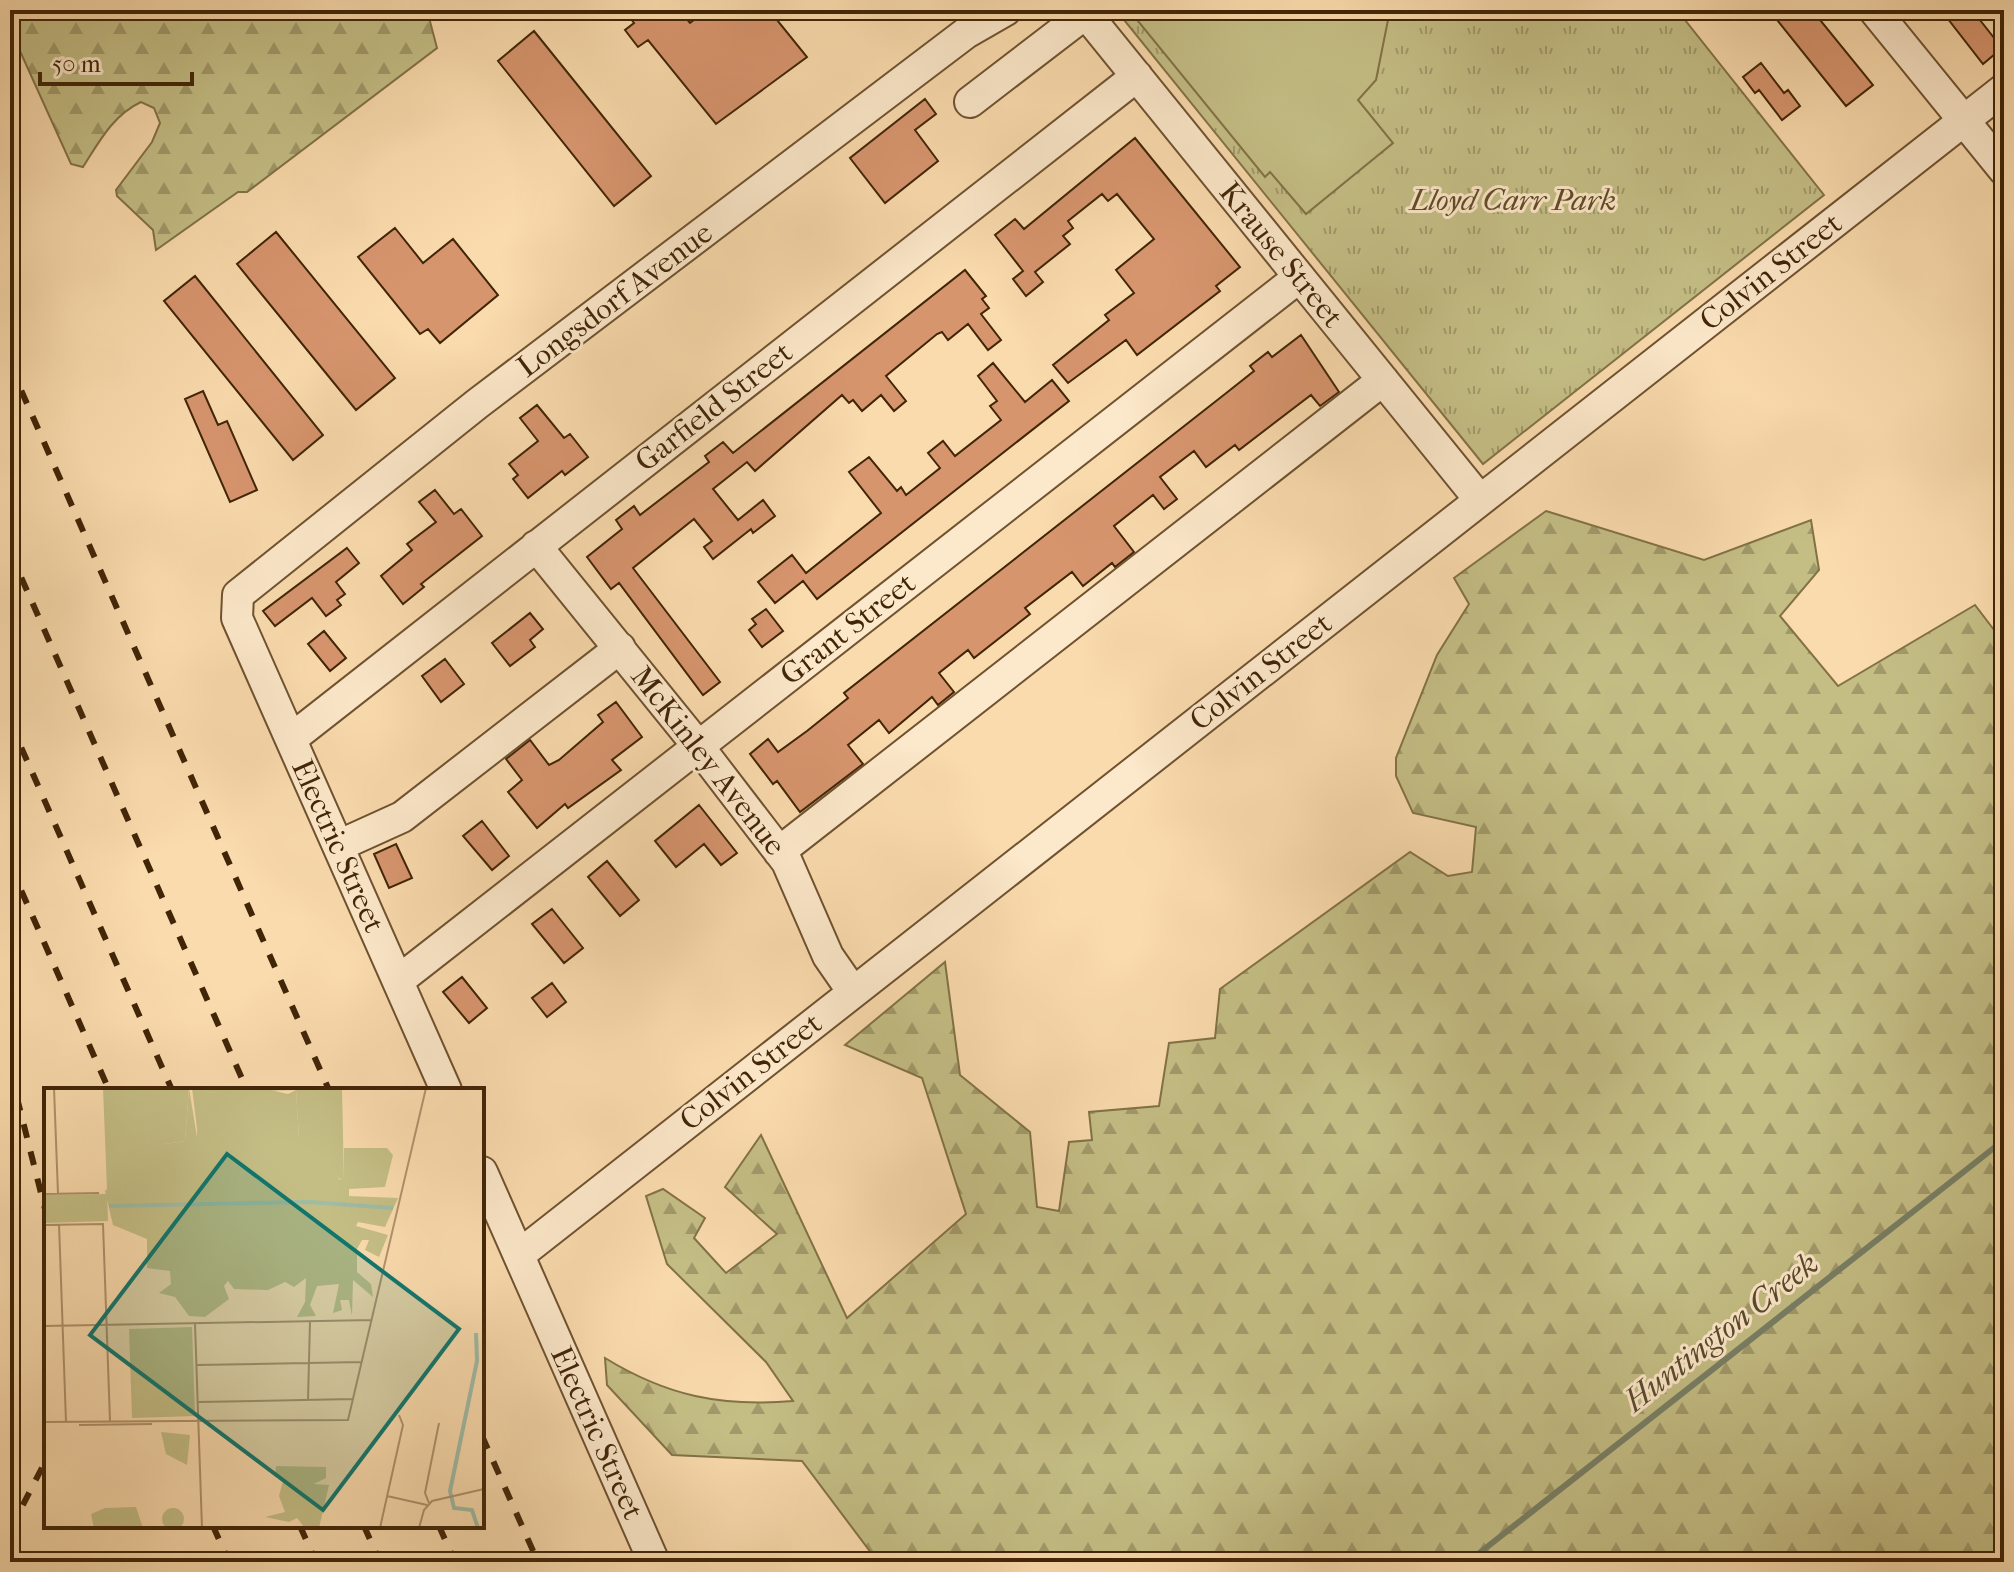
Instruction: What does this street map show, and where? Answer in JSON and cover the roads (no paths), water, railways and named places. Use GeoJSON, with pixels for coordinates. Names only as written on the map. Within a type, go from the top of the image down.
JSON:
{"type":"FeatureCollection","features":[{"type":"Feature","properties":{"kind":"street","name":"Longsdorf Avenue"},"geometry":{"type":"LineString","coordinates":[[235,602],[242,588],[477,404],[966,33],[1006,10]]}},
{"type":"Feature","properties":{"kind":"street"},"geometry":{"type":"LineString","coordinates":[[1874,10],[2004,170]]}},
{"type":"Feature","properties":{"kind":"street"},"geometry":{"type":"LineString","coordinates":[[970,102],[1085,11]]}},
{"type":"Feature","properties":{"kind":"street","name":"Krause Street"},"geometry":{"type":"LineString","coordinates":[[1085,11],[1480,500]]}},
{"type":"Feature","properties":{"kind":"street","name":"Garfield Street"},"geometry":{"type":"LineString","coordinates":[[291,739],[1137,76]]}},
{"type":"Feature","properties":{"kind":"street","name":"Colvin Street"},"geometry":{"type":"LineString","coordinates":[[519,1255],[2004,89]]}},
{"type":"Feature","properties":{"kind":"street","name":"Grant Street"},"geometry":{"type":"LineString","coordinates":[[398,981],[1298,278]]}},
{"type":"Feature","properties":{"kind":"street"},"geometry":{"type":"LineString","coordinates":[[779,852],[1383,380]]}},
{"type":"Feature","properties":{"kind":"street","name":"McKinley Avenue"},"geometry":{"type":"LineString","coordinates":[[536,546],[698,746],[779,852],[796,880],[828,956],[853,992]]}},
{"type":"Feature","properties":{"kind":"street","name":"Electric Street"},"geometry":{"type":"LineString","coordinates":[[235,602],[237,618],[445,1088]]}},
{"type":"Feature","properties":{"kind":"street"},"geometry":{"type":"LineString","coordinates":[[338,846],[402,817],[620,648]]}},
{"type":"Feature","properties":{"kind":"street","name":"Electric Street"},"geometry":{"type":"LineString","coordinates":[[484,1176],[654,1562]]}},
{"type":"Feature","properties":{"kind":"waterway","name":"Huntington Creek"},"geometry":{"type":"LineString","coordinates":[[1468,1562],[2004,1140]]}},
{"type":"Feature","properties":{"kind":"railway"},"geometry":{"type":"LineString","coordinates":[[10,365],[328,1088]]}},
{"type":"Feature","properties":{"kind":"railway"},"geometry":{"type":"LineString","coordinates":[[10,552],[246,1088]]}},
{"type":"Feature","properties":{"kind":"railway"},"geometry":{"type":"LineString","coordinates":[[10,722],[171,1088]]}},
{"type":"Feature","properties":{"kind":"railway"},"geometry":{"type":"LineString","coordinates":[[10,865],[108,1088]]}},
{"type":"Feature","properties":{"kind":"railway"},"geometry":{"type":"LineString","coordinates":[[10,1070],[44,1205]]}},
{"type":"Feature","properties":{"kind":"railway"},"geometry":{"type":"LineString","coordinates":[[484,1440],[538,1562]]}},
{"type":"Feature","properties":{"kind":"railway"},"geometry":{"type":"LineString","coordinates":[[10,1530],[44,1464]]}},
{"type":"Feature","properties":{"kind":"railway"},"geometry":{"type":"LineString","coordinates":[[214,1528],[229,1562]]}},
{"type":"Feature","properties":{"kind":"railway"},"geometry":{"type":"LineString","coordinates":[[301,1528],[316,1562]]}},
{"type":"Feature","properties":{"kind":"railway"},"geometry":{"type":"LineString","coordinates":[[365,1528],[380,1562]]}},
{"type":"Feature","properties":{"kind":"railway"},"geometry":{"type":"LineString","coordinates":[[440,1528],[455,1562]]}},
{"type":"Feature","properties":{"kind":"park label","name":"Lloyd Carr Park"},"geometry":{"type":"Point","coordinates":[1513,200]}}]}
